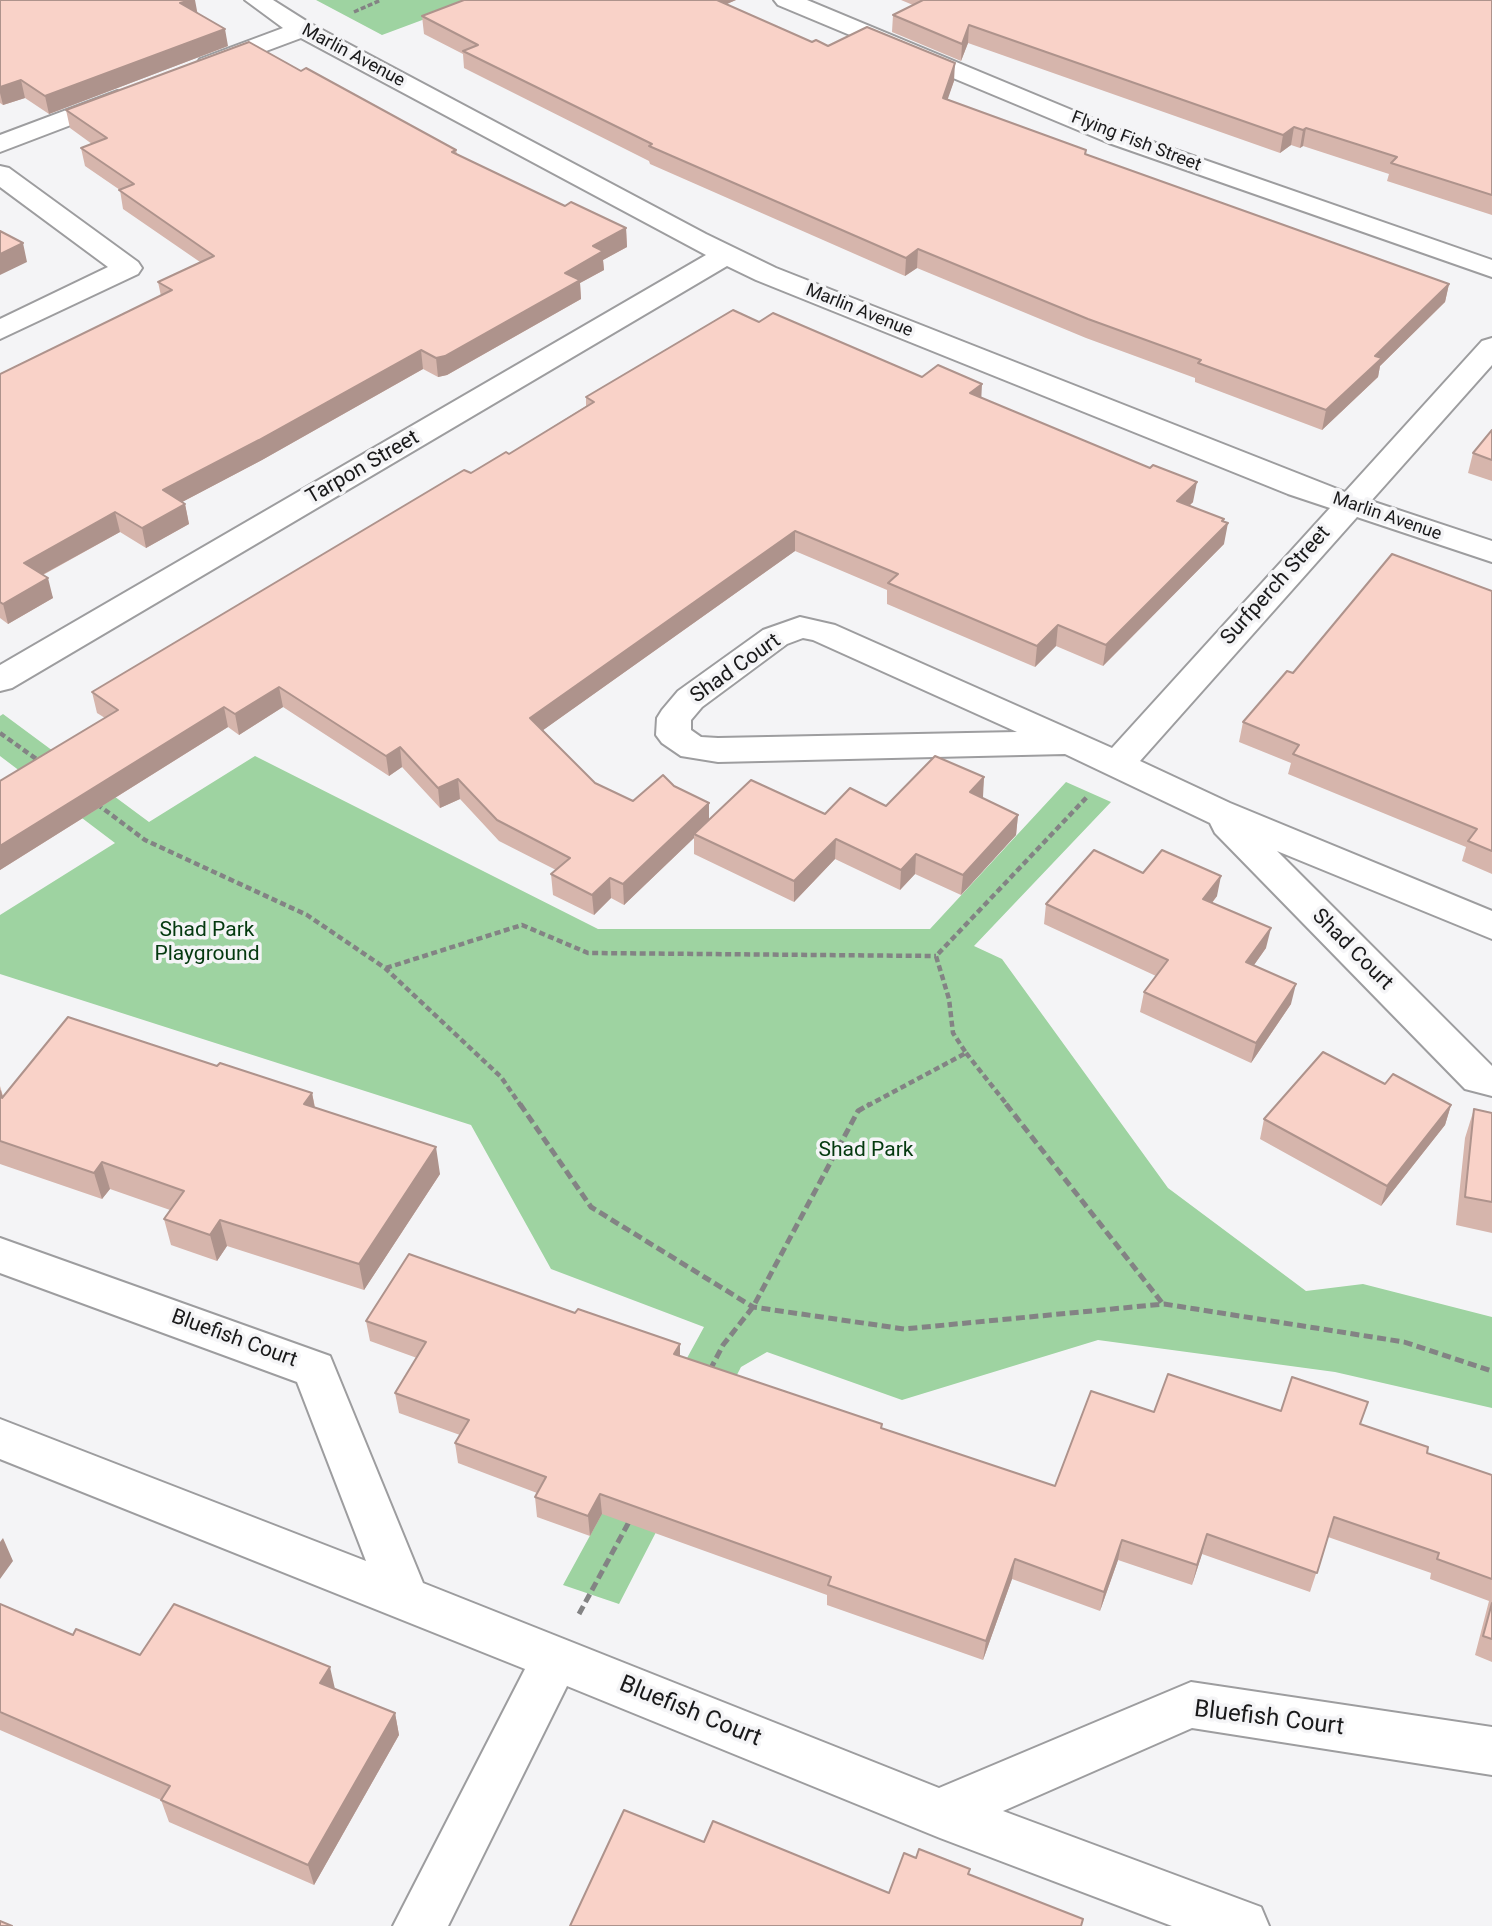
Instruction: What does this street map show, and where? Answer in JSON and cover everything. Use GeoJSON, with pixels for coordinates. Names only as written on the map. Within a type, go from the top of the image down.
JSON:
{"type":"FeatureCollection","features":[{"type":"Feature","properties":{"kind":"street","name":"Marlin Avenue"},"geometry":{"type":"LineString","coordinates":[[257,0],[302,29],[726,255],[1208,450],[1349,504],[1492,552]]}},
{"type":"Feature","properties":{"kind":"street","name":"Flying Fish Street"},"geometry":{"type":"LineString","coordinates":[[786,0],[1118,138],[1492,269]]}},
{"type":"Feature","properties":{"kind":"street"},"geometry":{"type":"LineString","coordinates":[[189,72],[302,29]]}},
{"type":"Feature","properties":{"kind":"street"},"geometry":{"type":"LineString","coordinates":[[0,144],[138,91]]}},
{"type":"Feature","properties":{"kind":"street"},"geometry":{"type":"LineString","coordinates":[[0,174],[128,268],[0,330]]}},
{"type":"Feature","properties":{"kind":"street","name":"Tarpon Street"},"geometry":{"type":"LineString","coordinates":[[0,680],[726,255]]}},
{"type":"Feature","properties":{"kind":"street","name":"Surfperch Street"},"geometry":{"type":"LineString","coordinates":[[1118,764],[1492,347]]}},
{"type":"Feature","properties":{"kind":"street","name":"Shad Court"},"geometry":{"type":"LineString","coordinates":[[1070,742],[718,750],[694,748],[674,735],[674,718],[690,699],[775,637],[800,627],[823,632],[1070,742],[1217,812],[1492,926]]}},
{"type":"Feature","properties":{"kind":"street","name":"Shad Court"},"geometry":{"type":"LineString","coordinates":[[1217,812],[1479,1078],[1492,1081]]}},
{"type":"Feature","properties":{"kind":"street","name":"Bluefish Court"},"geometry":{"type":"LineString","coordinates":[[0,1255],[314,1368],[405,1598]]}},
{"type":"Feature","properties":{"kind":"street","name":"Bluefish Court"},"geometry":{"type":"LineString","coordinates":[[0,1439],[940,1813],[1242,1926]]}},
{"type":"Feature","properties":{"kind":"street"},"geometry":{"type":"LineString","coordinates":[[420,1926],[556,1658]]}},
{"type":"Feature","properties":{"kind":"street","name":"Bluefish Court"},"geometry":{"type":"LineString","coordinates":[[940,1813],[1191,1705],[1492,1751]]}},
{"type":"Feature","properties":{"kind":"path"},"geometry":{"type":"LineString","coordinates":[[353,12],[381,0]]}},
{"type":"Feature","properties":{"kind":"path"},"geometry":{"type":"LineString","coordinates":[[0,733],[45,765]]}},
{"type":"Feature","properties":{"kind":"path"},"geometry":{"type":"LineString","coordinates":[[385,968],[522,925],[588,953],[936,956],[1118,764]]}},
{"type":"Feature","properties":{"kind":"path"},"geometry":{"type":"LineString","coordinates":[[89,798],[145,839],[307,915],[385,968],[501,1077],[591,1207],[753,1307],[904,1329],[1164,1304],[1404,1342],[1492,1371]]}},
{"type":"Feature","properties":{"kind":"path"},"geometry":{"type":"LineString","coordinates":[[936,956],[948,999],[953,1033],[966,1053],[1164,1304]]}},
{"type":"Feature","properties":{"kind":"path"},"geometry":{"type":"LineString","coordinates":[[704,1381],[723,1345],[753,1307],[858,1111],[966,1053]]}},
{"type":"Feature","properties":{"kind":"path"},"geometry":{"type":"LineString","coordinates":[[556,1658],[634,1511]]}},
{"type":"Feature","properties":{"kind":"green space"},"geometry":{"type":"Polygon","coordinates":[[[316,0],[476,0],[382,35],[316,0]]]}},
{"type":"Feature","properties":{"kind":"green space","name":"Shad Park"},"geometry":{"type":"Polygon","coordinates":[[[3,714],[149,822],[255,756],[598,929],[930,929],[1066,782],[1111,802],[974,946],[1002,959],[1168,1188],[1306,1291],[1363,1284],[1492,1317],[1492,1408],[1335,1372],[1098,1340],[902,1400],[767,1352],[741,1367],[619,1604],[563,1585],[704,1327],[551,1269],[471,1125],[0,974],[0,915],[115,843],[0,756],[0,716],[3,714]]]}},
{"type":"Feature","properties":{"kind":"building"},"geometry":{"type":"Polygon","coordinates":[[[0,0],[191,0],[180,3],[225,29],[45,96],[21,80],[0,87],[0,0]]]}},
{"type":"Feature","properties":{"kind":"building"},"geometry":{"type":"Polygon","coordinates":[[[464,0],[717,0],[812,42],[816,40],[828,46],[867,27],[955,63],[943,98],[1086,150],[1085,154],[1449,284],[1375,356],[1382,358],[1326,410],[1198,363],[1201,360],[1088,319],[918,249],[906,258],[649,146],[652,144],[463,51],[478,45],[422,16],[464,0]]]}},
{"type":"Feature","properties":{"kind":"building"},"geometry":{"type":"Polygon","coordinates":[[[923,0],[1492,0],[1492,195],[1391,163],[1397,157],[1306,128],[1303,130],[1294,127],[1283,135],[969,25],[962,44],[893,15],[923,0]]]}},
{"type":"Feature","properties":{"kind":"building"},"geometry":{"type":"Polygon","coordinates":[[[249,42],[301,71],[306,68],[456,150],[452,152],[565,206],[571,202],[626,228],[593,246],[603,251],[565,273],[580,280],[445,356],[436,358],[421,350],[163,490],[185,504],[142,528],[115,512],[24,563],[48,578],[3,604],[0,602],[0,374],[172,290],[158,282],[214,256],[119,190],[134,184],[81,148],[107,138],[66,110],[249,42]]]}},
{"type":"Feature","properties":{"kind":"building"},"geometry":{"type":"Polygon","coordinates":[[[0,231],[23,243],[0,254],[0,231]]]}},
{"type":"Feature","properties":{"kind":"building"},"geometry":{"type":"Polygon","coordinates":[[[733,310],[759,322],[773,313],[922,377],[938,365],[982,384],[970,393],[1150,468],[1153,465],[1197,482],[1177,501],[1228,523],[1106,645],[1058,625],[1037,646],[888,583],[898,574],[795,531],[530,718],[595,783],[633,801],[663,775],[674,786],[709,803],[623,884],[610,878],[592,895],[551,874],[570,858],[497,820],[458,779],[438,788],[400,747],[386,756],[279,687],[235,714],[224,707],[0,846],[0,781],[118,710],[92,692],[464,470],[471,473],[506,452],[509,454],[594,402],[586,397],[733,310]]]}},
{"type":"Feature","properties":{"kind":"building"},"geometry":{"type":"Polygon","coordinates":[[[1492,430],[1492,460],[1473,453],[1492,430]]]}},
{"type":"Feature","properties":{"kind":"building"},"geometry":{"type":"Polygon","coordinates":[[[1392,554],[1492,591],[1492,851],[1468,841],[1477,829],[1293,754],[1299,745],[1243,722],[1287,671],[1293,673],[1392,554]]]}},
{"type":"Feature","properties":{"kind":"building"},"geometry":{"type":"Polygon","coordinates":[[[935,756],[984,777],[970,792],[1018,815],[963,875],[916,854],[901,870],[836,839],[794,881],[694,834],[751,780],[825,814],[850,788],[886,806],[935,756]]]}},
{"type":"Feature","properties":{"kind":"building"},"geometry":{"type":"Polygon","coordinates":[[[1094,850],[1143,873],[1162,850],[1221,876],[1203,899],[1271,928],[1246,962],[1296,984],[1256,1043],[1144,992],[1168,960],[1046,904],[1094,850]]]}},
{"type":"Feature","properties":{"kind":"building"},"geometry":{"type":"Polygon","coordinates":[[[68,1017],[217,1066],[220,1063],[312,1093],[304,1104],[436,1147],[359,1264],[220,1220],[210,1235],[164,1219],[184,1191],[102,1162],[94,1173],[0,1141],[0,1091],[2,1098],[68,1017]]]}},
{"type":"Feature","properties":{"kind":"building"},"geometry":{"type":"Polygon","coordinates":[[[1323,1052],[1385,1084],[1393,1074],[1451,1105],[1387,1186],[1264,1119],[1323,1052]]]}},
{"type":"Feature","properties":{"kind":"building"},"geometry":{"type":"Polygon","coordinates":[[[1474,1109],[1492,1113],[1492,1202],[1465,1197],[1474,1109]]]}},
{"type":"Feature","properties":{"kind":"building"},"geometry":{"type":"Polygon","coordinates":[[[409,1254],[575,1313],[578,1309],[680,1344],[674,1354],[882,1424],[881,1428],[1055,1486],[1091,1391],[1154,1412],[1168,1374],[1281,1411],[1292,1377],[1368,1402],[1360,1424],[1428,1447],[1427,1453],[1492,1475],[1492,1579],[1437,1559],[1439,1553],[1334,1517],[1317,1573],[1207,1534],[1197,1565],[1122,1540],[1104,1592],[1015,1559],[986,1641],[828,1585],[831,1577],[600,1494],[588,1516],[535,1497],[546,1477],[455,1443],[469,1420],[395,1393],[426,1342],[366,1321],[409,1254]]]}},
{"type":"Feature","properties":{"kind":"building"},"geometry":{"type":"Polygon","coordinates":[[[1492,1603],[1492,1639],[1483,1636],[1492,1603]]]}},
{"type":"Feature","properties":{"kind":"building"},"geometry":{"type":"Polygon","coordinates":[[[0,1604],[73,1635],[76,1629],[140,1655],[174,1604],[330,1667],[320,1683],[395,1713],[308,1865],[161,1800],[170,1786],[0,1712],[0,1604]]]}},
{"type":"Feature","properties":{"kind":"building"},"geometry":{"type":"Polygon","coordinates":[[[624,1810],[704,1842],[713,1821],[889,1893],[904,1853],[916,1858],[919,1849],[970,1869],[968,1874],[1083,1919],[1081,1926],[570,1926],[624,1810]]]}},
{"type":"Feature","properties":{"kind":"park label","name":"Shad Park Playground"},"geometry":{"type":"Point","coordinates":[207,943]}}]}
